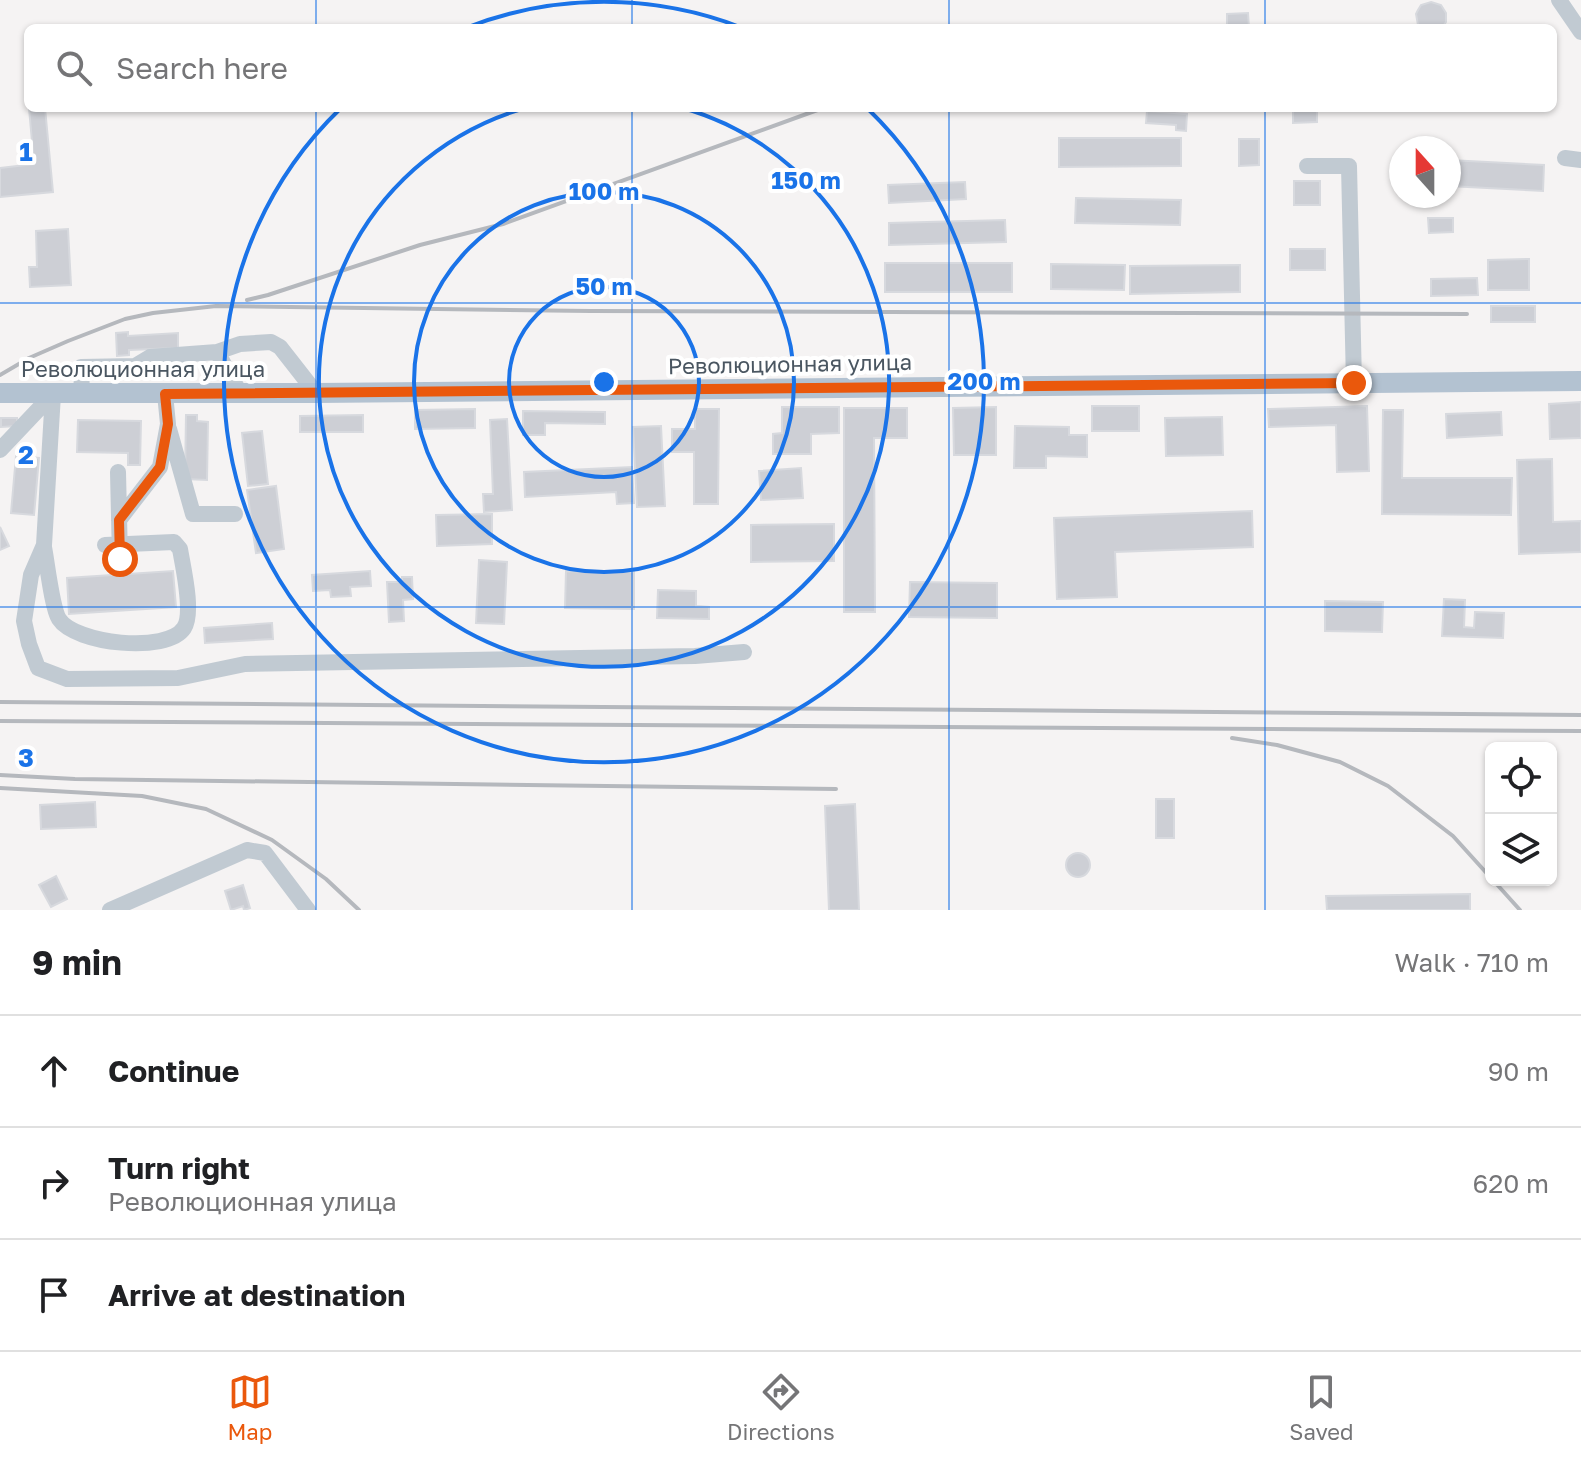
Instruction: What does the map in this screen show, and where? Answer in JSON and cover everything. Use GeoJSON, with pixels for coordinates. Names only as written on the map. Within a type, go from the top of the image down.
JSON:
{"type":"FeatureCollection","features":[{"type":"Feature","properties":{"kind":"main road","name":"Революционная улица"},"geometry":{"type":"LineString","coordinates":[[0,393],[1581,381]]}},
{"type":"Feature","properties":{"kind":"street"},"geometry":{"type":"LineString","coordinates":[[1559,0],[1581,32]]}},
{"type":"Feature","properties":{"kind":"street"},"geometry":{"type":"LineString","coordinates":[[1307,166],[1349,166],[1354,383]]}},
{"type":"Feature","properties":{"kind":"street"},"geometry":{"type":"LineString","coordinates":[[82,394],[81,367],[135,366],[150,357],[217,352],[240,344],[271,342],[280,347],[316,393]]}},
{"type":"Feature","properties":{"kind":"street"},"geometry":{"type":"LineString","coordinates":[[217,352],[240,393]]}},
{"type":"Feature","properties":{"kind":"street"},"geometry":{"type":"LineString","coordinates":[[135,366],[138,394]]}},
{"type":"Feature","properties":{"kind":"street"},"geometry":{"type":"LineString","coordinates":[[0,450],[53,394]]}},
{"type":"Feature","properties":{"kind":"street"},"geometry":{"type":"LineString","coordinates":[[53,394],[44,545],[58,618],[67,627],[96,639],[158,642],[178,635],[186,626],[188,614],[180,549],[174,542],[115,549],[119,520],[118,472]]}},
{"type":"Feature","properties":{"kind":"street"},"geometry":{"type":"LineString","coordinates":[[165,394],[168,424],[193,514],[235,514]]}},
{"type":"Feature","properties":{"kind":"street"},"geometry":{"type":"LineString","coordinates":[[119,520],[160,467],[168,424]]}},
{"type":"Feature","properties":{"kind":"street"},"geometry":{"type":"LineString","coordinates":[[44,545],[31,575],[24,621],[38,668],[67,679],[178,678],[245,664],[695,656],[744,652]]}},
{"type":"Feature","properties":{"kind":"street"},"geometry":{"type":"LineString","coordinates":[[110,910],[247,850],[265,853],[308,910]]}},
{"type":"Feature","properties":{"kind":"building"},"geometry":{"type":"Polygon","coordinates":[[[1431,2],[1441,5],[1446,13],[1445,24],[1418,24],[1416,14],[1421,5],[1431,2]]]}},
{"type":"Feature","properties":{"kind":"building"},"geometry":{"type":"Polygon","coordinates":[[[1248,13],[1249,24],[1227,24],[1227,14],[1248,13]]]}},
{"type":"Feature","properties":{"kind":"building"},"geometry":{"type":"Polygon","coordinates":[[[29,112],[45,112],[53,192],[0,197],[0,168],[34,164],[29,112]]]}},
{"type":"Feature","properties":{"kind":"building"},"geometry":{"type":"Polygon","coordinates":[[[1147,112],[1187,114],[1186,131],[1176,130],[1176,125],[1146,123],[1147,112]]]}},
{"type":"Feature","properties":{"kind":"building"},"geometry":{"type":"Polygon","coordinates":[[[1293,112],[1317,112],[1317,122],[1293,123],[1293,112]]]}},
{"type":"Feature","properties":{"kind":"building"},"geometry":{"type":"Polygon","coordinates":[[[1059,138],[1181,138],[1181,166],[1059,167],[1059,138]]]}},
{"type":"Feature","properties":{"kind":"building"},"geometry":{"type":"Polygon","coordinates":[[[1239,139],[1259,139],[1259,165],[1239,166],[1239,139]]]}},
{"type":"Feature","properties":{"kind":"building"},"geometry":{"type":"Polygon","coordinates":[[[1461,161],[1544,165],[1543,191],[1461,187],[1461,161]]]}},
{"type":"Feature","properties":{"kind":"building"},"geometry":{"type":"Polygon","coordinates":[[[1294,181],[1320,181],[1320,205],[1294,205],[1294,181]]]}},
{"type":"Feature","properties":{"kind":"building"},"geometry":{"type":"Polygon","coordinates":[[[965,182],[966,199],[889,203],[888,185],[965,182]]]}},
{"type":"Feature","properties":{"kind":"building"},"geometry":{"type":"Polygon","coordinates":[[[1076,198],[1181,200],[1180,225],[1075,223],[1076,198]]]}},
{"type":"Feature","properties":{"kind":"building"},"geometry":{"type":"Polygon","coordinates":[[[1428,218],[1453,218],[1453,232],[1429,233],[1428,218]]]}},
{"type":"Feature","properties":{"kind":"building"},"geometry":{"type":"Polygon","coordinates":[[[1005,220],[1006,242],[889,245],[889,223],[1005,220]]]}},
{"type":"Feature","properties":{"kind":"building"},"geometry":{"type":"Polygon","coordinates":[[[68,229],[71,285],[30,287],[29,267],[37,267],[36,231],[68,229]]]}},
{"type":"Feature","properties":{"kind":"building"},"geometry":{"type":"Polygon","coordinates":[[[1290,249],[1325,249],[1325,270],[1290,270],[1290,249]]]}},
{"type":"Feature","properties":{"kind":"building"},"geometry":{"type":"Polygon","coordinates":[[[1529,259],[1529,290],[1488,290],[1488,260],[1529,259]]]}},
{"type":"Feature","properties":{"kind":"building"},"geometry":{"type":"Polygon","coordinates":[[[885,263],[1012,263],[1012,292],[885,292],[885,263]]]}},
{"type":"Feature","properties":{"kind":"building"},"geometry":{"type":"Polygon","coordinates":[[[1051,264],[1125,265],[1124,290],[1051,289],[1051,264]]]}},
{"type":"Feature","properties":{"kind":"building"},"geometry":{"type":"Polygon","coordinates":[[[1240,265],[1240,292],[1130,294],[1130,266],[1240,265]]]}},
{"type":"Feature","properties":{"kind":"building"},"geometry":{"type":"Polygon","coordinates":[[[1477,278],[1478,295],[1431,296],[1431,279],[1477,278]]]}},
{"type":"Feature","properties":{"kind":"building"},"geometry":{"type":"Polygon","coordinates":[[[1491,306],[1535,306],[1535,322],[1491,322],[1491,306]]]}},
{"type":"Feature","properties":{"kind":"building"},"geometry":{"type":"Polygon","coordinates":[[[128,332],[128,336],[178,333],[178,348],[129,350],[129,355],[117,356],[116,333],[128,332]]]}},
{"type":"Feature","properties":{"kind":"building"},"geometry":{"type":"Polygon","coordinates":[[[1581,402],[1581,438],[1550,439],[1549,404],[1581,402]]]}},
{"type":"Feature","properties":{"kind":"building"},"geometry":{"type":"Polygon","coordinates":[[[1092,406],[1139,406],[1139,431],[1092,431],[1092,406]]]}},
{"type":"Feature","properties":{"kind":"building"},"geometry":{"type":"Polygon","coordinates":[[[1367,406],[1369,471],[1337,472],[1336,425],[1269,427],[1268,409],[1367,406]]]}},
{"type":"Feature","properties":{"kind":"building"},"geometry":{"type":"Polygon","coordinates":[[[782,407],[839,407],[839,433],[811,434],[811,454],[773,454],[773,434],[782,433],[782,407]]]}},
{"type":"Feature","properties":{"kind":"building"},"geometry":{"type":"Polygon","coordinates":[[[996,407],[996,455],[954,455],[953,408],[996,407]]]}},
{"type":"Feature","properties":{"kind":"building"},"geometry":{"type":"Polygon","coordinates":[[[844,408],[907,408],[907,438],[874,438],[875,612],[844,612],[844,408]]]}},
{"type":"Feature","properties":{"kind":"building"},"geometry":{"type":"Polygon","coordinates":[[[475,409],[475,428],[415,429],[415,410],[475,409]]]}},
{"type":"Feature","properties":{"kind":"building"},"geometry":{"type":"Polygon","coordinates":[[[695,409],[719,409],[718,504],[694,504],[694,452],[672,452],[672,429],[695,429],[695,409]]]}},
{"type":"Feature","properties":{"kind":"building"},"geometry":{"type":"Polygon","coordinates":[[[1383,410],[1403,410],[1402,478],[1512,478],[1511,515],[1382,514],[1383,410]]]}},
{"type":"Feature","properties":{"kind":"building"},"geometry":{"type":"Polygon","coordinates":[[[523,411],[605,412],[605,424],[545,423],[545,435],[523,435],[523,411]]]}},
{"type":"Feature","properties":{"kind":"building"},"geometry":{"type":"Polygon","coordinates":[[[1501,412],[1502,435],[1447,438],[1446,414],[1501,412]]]}},
{"type":"Feature","properties":{"kind":"building"},"geometry":{"type":"Polygon","coordinates":[[[186,415],[197,415],[197,421],[208,422],[207,480],[185,479],[186,415]]]}},
{"type":"Feature","properties":{"kind":"building"},"geometry":{"type":"Polygon","coordinates":[[[363,415],[363,432],[300,432],[300,416],[363,415]]]}},
{"type":"Feature","properties":{"kind":"building"},"geometry":{"type":"Polygon","coordinates":[[[1222,417],[1223,455],[1166,456],[1165,418],[1222,417]]]}},
{"type":"Feature","properties":{"kind":"building"},"geometry":{"type":"Polygon","coordinates":[[[1,418],[17,418],[17,426],[1,427],[1,418]]]}},
{"type":"Feature","properties":{"kind":"building"},"geometry":{"type":"Polygon","coordinates":[[[507,419],[512,510],[484,512],[483,494],[493,494],[490,420],[507,419]]]}},
{"type":"Feature","properties":{"kind":"building"},"geometry":{"type":"Polygon","coordinates":[[[78,420],[141,421],[140,465],[128,465],[128,453],[77,452],[78,420]]]}},
{"type":"Feature","properties":{"kind":"building"},"geometry":{"type":"Polygon","coordinates":[[[661,426],[665,506],[637,507],[633,427],[661,426]]]}},
{"type":"Feature","properties":{"kind":"building"},"geometry":{"type":"Polygon","coordinates":[[[1015,426],[1069,427],[1069,435],[1087,435],[1087,457],[1046,456],[1046,468],[1014,468],[1015,426]]]}},
{"type":"Feature","properties":{"kind":"building"},"geometry":{"type":"Polygon","coordinates":[[[262,431],[268,484],[248,486],[242,433],[262,431]]]}},
{"type":"Feature","properties":{"kind":"building"},"geometry":{"type":"Polygon","coordinates":[[[16,456],[39,458],[34,515],[11,513],[16,456]]]}},
{"type":"Feature","properties":{"kind":"building"},"geometry":{"type":"Polygon","coordinates":[[[1552,459],[1553,522],[1581,521],[1581,552],[1519,554],[1517,460],[1552,459]]]}},
{"type":"Feature","properties":{"kind":"building"},"geometry":{"type":"Polygon","coordinates":[[[632,467],[634,503],[617,504],[616,492],[525,497],[524,472],[632,467]]]}},
{"type":"Feature","properties":{"kind":"building"},"geometry":{"type":"Polygon","coordinates":[[[801,468],[803,498],[761,500],[759,471],[801,468]]]}},
{"type":"Feature","properties":{"kind":"building"},"geometry":{"type":"Polygon","coordinates":[[[276,486],[284,549],[256,553],[247,490],[276,486]]]}},
{"type":"Feature","properties":{"kind":"building"},"geometry":{"type":"Polygon","coordinates":[[[1252,511],[1253,547],[1115,552],[1117,597],[1057,599],[1054,518],[1252,511]]]}},
{"type":"Feature","properties":{"kind":"building"},"geometry":{"type":"Polygon","coordinates":[[[492,514],[492,544],[437,546],[436,515],[492,514]]]}},
{"type":"Feature","properties":{"kind":"building"},"geometry":{"type":"Polygon","coordinates":[[[834,524],[834,561],[751,562],[751,525],[834,524]]]}},
{"type":"Feature","properties":{"kind":"building"},"geometry":{"type":"Polygon","coordinates":[[[0,527],[9,546],[0,550],[0,527]]]}},
{"type":"Feature","properties":{"kind":"building"},"geometry":{"type":"Polygon","coordinates":[[[479,560],[507,562],[504,624],[476,623],[479,560]]]}},
{"type":"Feature","properties":{"kind":"building"},"geometry":{"type":"Polygon","coordinates":[[[173,571],[176,607],[69,614],[67,578],[173,571]]]}},
{"type":"Feature","properties":{"kind":"building"},"geometry":{"type":"Polygon","coordinates":[[[370,571],[371,586],[350,587],[351,596],[331,597],[330,590],[313,591],[312,575],[370,571]]]}},
{"type":"Feature","properties":{"kind":"building"},"geometry":{"type":"Polygon","coordinates":[[[566,571],[634,572],[634,609],[565,608],[566,571]]]}},
{"type":"Feature","properties":{"kind":"building"},"geometry":{"type":"Polygon","coordinates":[[[402,577],[412,577],[413,599],[403,600],[404,621],[389,622],[387,582],[402,582],[402,577]]]}},
{"type":"Feature","properties":{"kind":"building"},"geometry":{"type":"Polygon","coordinates":[[[910,582],[997,583],[997,618],[909,617],[910,582]]]}},
{"type":"Feature","properties":{"kind":"building"},"geometry":{"type":"Polygon","coordinates":[[[658,590],[696,591],[696,606],[709,607],[709,619],[657,618],[658,590]]]}},
{"type":"Feature","properties":{"kind":"building"},"geometry":{"type":"Polygon","coordinates":[[[1444,599],[1465,600],[1464,627],[1474,628],[1475,612],[1504,613],[1503,638],[1442,636],[1444,599]]]}},
{"type":"Feature","properties":{"kind":"building"},"geometry":{"type":"Polygon","coordinates":[[[1325,601],[1383,602],[1382,632],[1325,631],[1325,601]]]}},
{"type":"Feature","properties":{"kind":"building"},"geometry":{"type":"Polygon","coordinates":[[[272,623],[273,639],[205,643],[204,628],[272,623]]]}},
{"type":"Feature","properties":{"kind":"building"},"geometry":{"type":"Polygon","coordinates":[[[1156,799],[1174,799],[1174,838],[1156,838],[1156,799]]]}},
{"type":"Feature","properties":{"kind":"building"},"geometry":{"type":"Polygon","coordinates":[[[95,802],[96,827],[41,829],[40,805],[95,802]]]}},
{"type":"Feature","properties":{"kind":"building"},"geometry":{"type":"Polygon","coordinates":[[[855,804],[859,910],[829,910],[825,806],[855,804]]]}},
{"type":"Feature","properties":{"kind":"building"},"geometry":{"type":"Polygon","coordinates":[[[1078,853],[1086,857],[1090,865],[1086,873],[1078,877],[1070,873],[1066,865],[1070,857],[1078,853]]]}},
{"type":"Feature","properties":{"kind":"building"},"geometry":{"type":"Polygon","coordinates":[[[56,876],[67,899],[51,907],[39,885],[56,876]]]}},
{"type":"Feature","properties":{"kind":"building"},"geometry":{"type":"Polygon","coordinates":[[[243,885],[250,908],[244,910],[243,906],[231,910],[225,891],[243,885]]]}},
{"type":"Feature","properties":{"kind":"building"},"geometry":{"type":"Polygon","coordinates":[[[1470,894],[1470,910],[1327,910],[1326,896],[1470,894]]]}},
{"type":"Feature","properties":{"kind":"railway"},"geometry":{"type":"LineString","coordinates":[[247,300],[420,245],[503,224],[812,112]]}},
{"type":"Feature","properties":{"kind":"railway"},"geometry":{"type":"LineString","coordinates":[[0,375],[29,358],[125,319],[216,306],[591,311],[1467,314]]}},
{"type":"Feature","properties":{"kind":"railway"},"geometry":{"type":"LineString","coordinates":[[0,702],[1581,715]]}},
{"type":"Feature","properties":{"kind":"railway"},"geometry":{"type":"LineString","coordinates":[[0,721],[1581,731]]}},
{"type":"Feature","properties":{"kind":"railway"},"geometry":{"type":"LineString","coordinates":[[1232,738],[1277,745],[1340,762],[1388,786],[1453,836],[1485,871]]}},
{"type":"Feature","properties":{"kind":"railway"},"geometry":{"type":"LineString","coordinates":[[0,775],[75,779],[836,789]]}},
{"type":"Feature","properties":{"kind":"railway"},"geometry":{"type":"LineString","coordinates":[[0,788],[142,796],[206,809],[272,840],[326,879],[359,910]]}},
{"type":"Feature","properties":{"kind":"railway"},"geometry":{"type":"LineString","coordinates":[[1498,886],[1520,910]]}},
{"type":"Feature","properties":{"kind":"route"},"geometry":{"type":"LineString","coordinates":[[120,559],[119,520],[160,467],[168,424],[165,394],[1354,383]]}}]}
